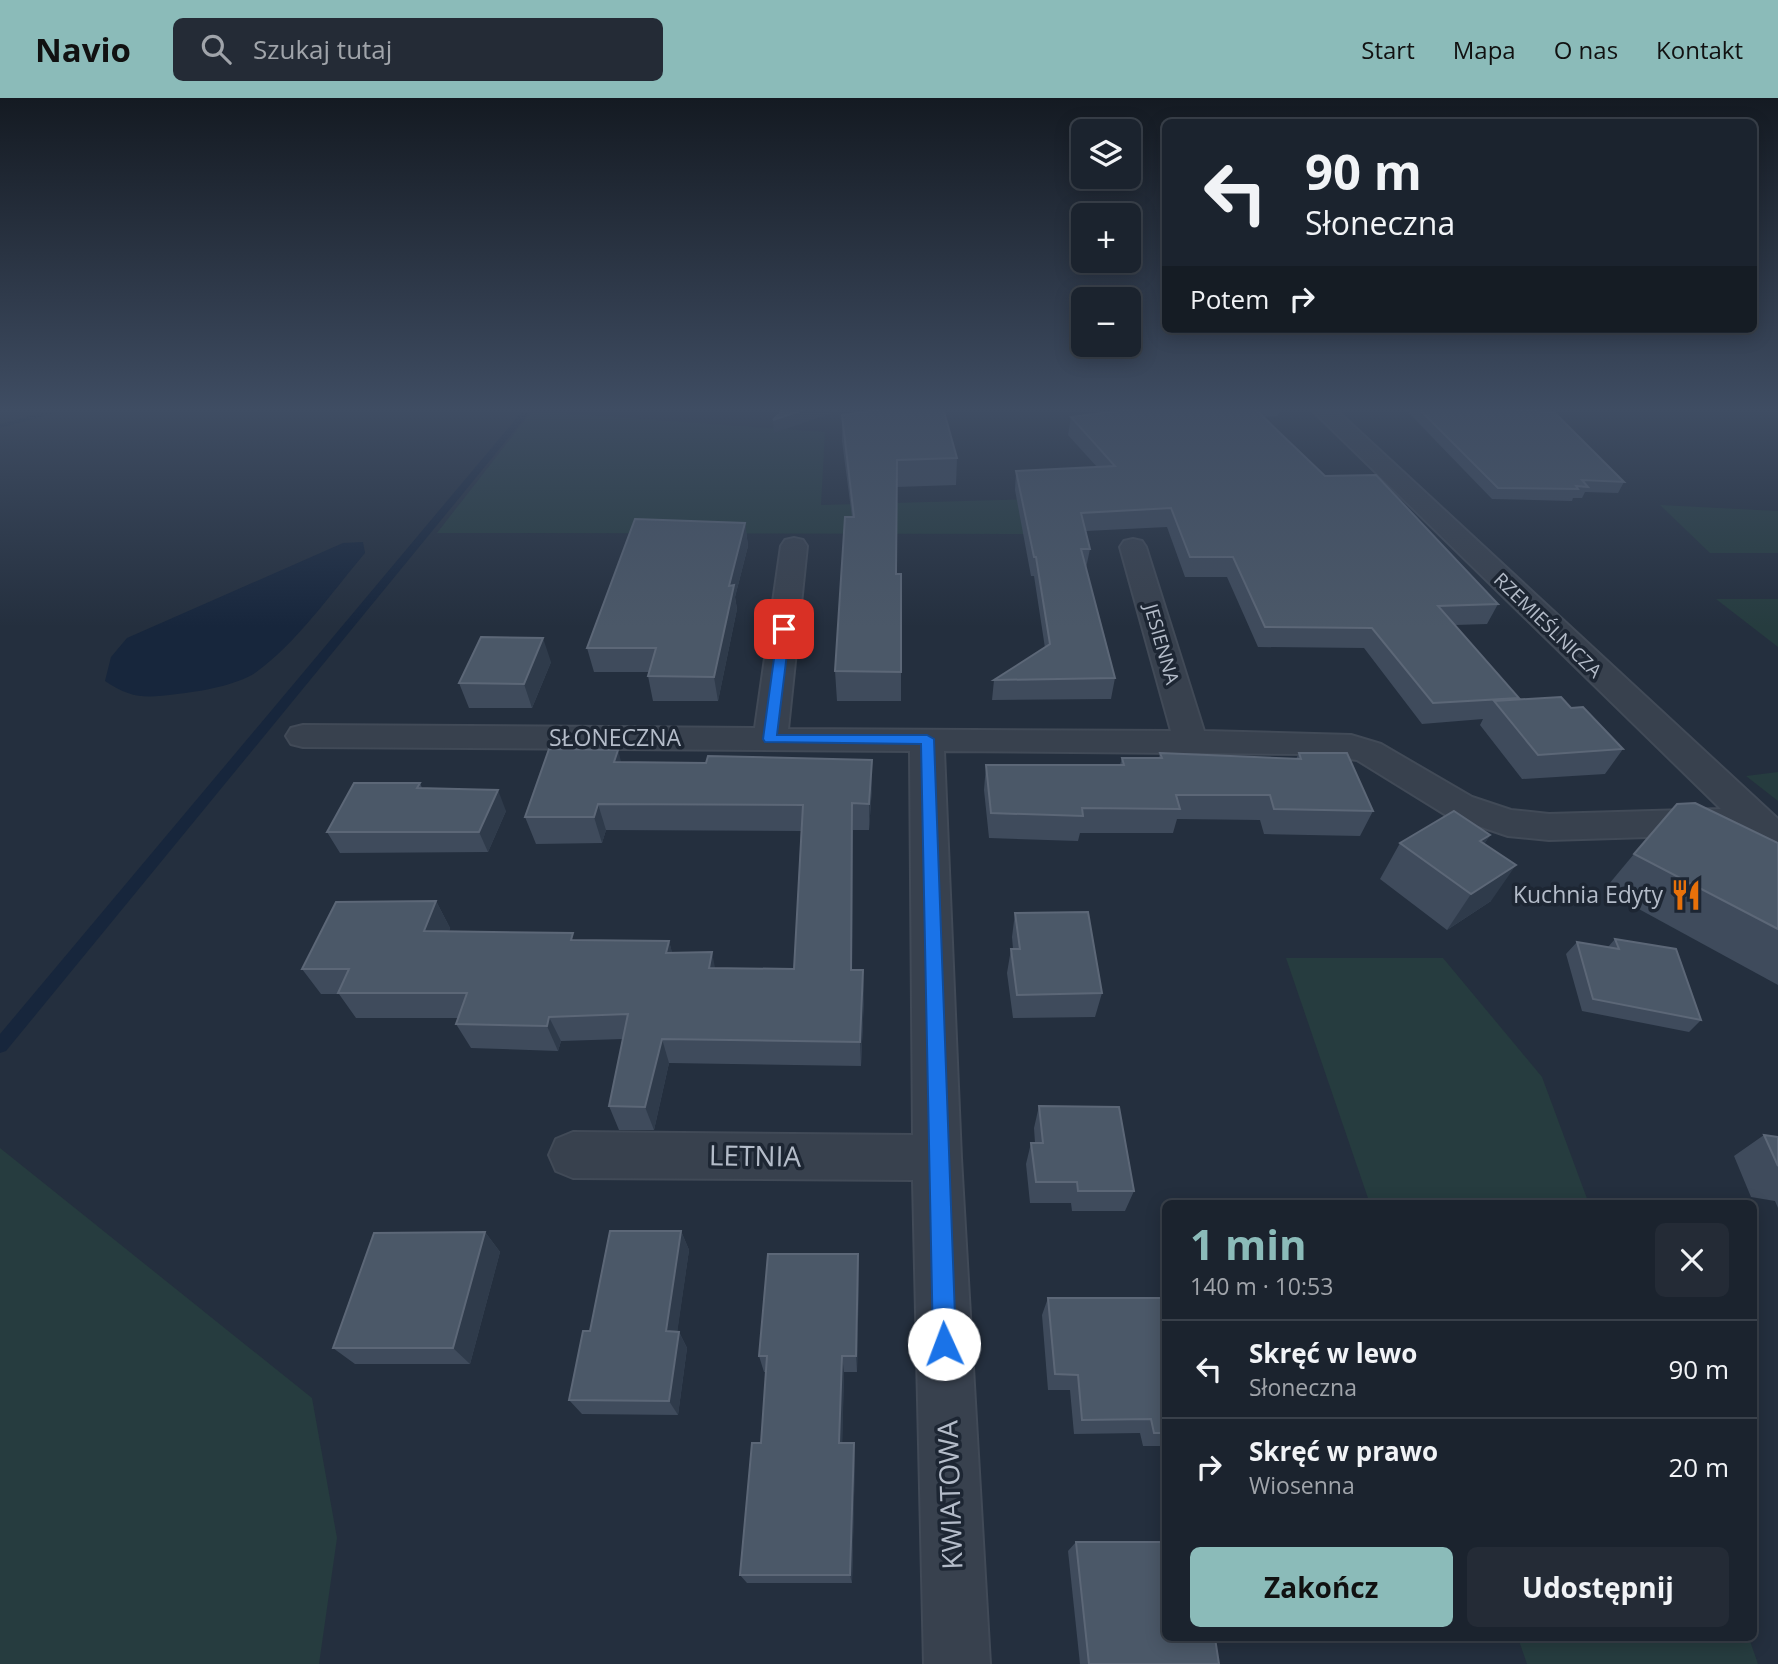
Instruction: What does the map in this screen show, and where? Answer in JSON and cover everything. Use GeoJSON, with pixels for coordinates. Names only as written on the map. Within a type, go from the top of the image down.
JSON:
{"type":"FeatureCollection","features":[{"type":"Feature","properties":{"kind":"street","name":"RZEMIEŚLNICZA"},"geometry":{"type":"LineString","coordinates":[[1398,481],[1766,829]]}},
{"type":"Feature","properties":{"kind":"street"},"geometry":{"type":"LineString","coordinates":[[770,739],[794,547]]}},
{"type":"Feature","properties":{"kind":"street","name":"JESIENNA"},"geometry":{"type":"LineString","coordinates":[[1133,547],[1190,740]]}},
{"type":"Feature","properties":{"kind":"street","name":"SŁONECZNA"},"geometry":{"type":"LineString","coordinates":[[303,736],[1190,740],[1351,746],[1369,752],[1460,806],[1508,823],[1549,827],[1766,829]]}},
{"type":"Feature","properties":{"kind":"street","name":"KWIATOWA"},"geometry":{"type":"LineString","coordinates":[[927,739],[937,1158],[957,1664]]}},
{"type":"Feature","properties":{"kind":"street","name":"LETNIA"},"geometry":{"type":"LineString","coordinates":[[573,1155],[937,1158]]}},
{"type":"Feature","properties":{"kind":"green space"},"geometry":{"type":"Polygon","coordinates":[[[477,481],[822,481],[821,505],[1038,499],[1054,534],[437,533],[477,481]]]}},
{"type":"Feature","properties":{"kind":"green space"},"geometry":{"type":"Polygon","coordinates":[[[1660,505],[1778,511],[1778,553],[1710,553],[1660,505]]]}},
{"type":"Feature","properties":{"kind":"green space"},"geometry":{"type":"Polygon","coordinates":[[[1716,599],[1778,599],[1778,647],[1716,599]]]}},
{"type":"Feature","properties":{"kind":"green space"},"geometry":{"type":"Polygon","coordinates":[[[1778,772],[1778,801],[1746,776],[1778,772]]]}},
{"type":"Feature","properties":{"kind":"green space"},"geometry":{"type":"Polygon","coordinates":[[[1286,958],[1443,958],[1542,1077],[1588,1200],[1369,1200],[1286,958]]]}},
{"type":"Feature","properties":{"kind":"green space"},"geometry":{"type":"Polygon","coordinates":[[[0,1148],[312,1398],[337,1538],[319,1664],[0,1664],[0,1148]]]}},
{"type":"Feature","properties":{"kind":"green space"},"geometry":{"type":"Polygon","coordinates":[[[1519,1641],[1750,1641],[1758,1664],[1527,1664],[1519,1641]]]}},
{"type":"Feature","properties":{"kind":"water"},"geometry":{"type":"Polygon","coordinates":[[[363,542],[365,553],[313,617],[285,648],[255,673],[206,690],[156,696],[131,694],[105,681],[111,657],[127,638],[343,543],[363,542]]]}},
{"type":"Feature","properties":{"kind":"building"},"geometry":{"type":"Polygon","coordinates":[[[850,481],[897,481],[896,574],[901,574],[901,672],[835,671],[845,517],[854,517],[850,481]]]}},
{"type":"Feature","properties":{"kind":"building"},"geometry":{"type":"Polygon","coordinates":[[[1018,481],[1382,481],[1498,604],[1438,606],[1519,698],[1433,703],[1372,628],[1265,627],[1233,557],[1190,557],[1171,508],[1081,513],[1090,549],[1081,549],[1115,678],[994,680],[1050,644],[1018,481]]]}},
{"type":"Feature","properties":{"kind":"building"},"geometry":{"type":"Polygon","coordinates":[[[1491,481],[1583,481],[1588,487],[1576,486],[1578,489],[1498,488],[1491,481]]]}},
{"type":"Feature","properties":{"kind":"building"},"geometry":{"type":"Polygon","coordinates":[[[635,519],[745,523],[729,586],[734,585],[714,677],[648,676],[656,648],[587,648],[635,519]]]}},
{"type":"Feature","properties":{"kind":"building"},"geometry":{"type":"Polygon","coordinates":[[[481,637],[543,638],[524,684],[459,683],[481,637]]]}},
{"type":"Feature","properties":{"kind":"building"},"geometry":{"type":"Polygon","coordinates":[[[1561,697],[1571,708],[1583,707],[1623,749],[1538,755],[1494,701],[1561,697]]]}},
{"type":"Feature","properties":{"kind":"building"},"geometry":{"type":"Polygon","coordinates":[[[549,749],[618,750],[614,762],[706,763],[708,756],[872,760],[869,804],[852,803],[851,970],[863,970],[860,1042],[662,1039],[645,1107],[609,1106],[628,1014],[549,1017],[547,1026],[456,1024],[467,993],[338,993],[349,969],[302,969],[336,902],[436,901],[424,931],[573,933],[571,940],[669,941],[666,953],[712,952],[709,968],[794,969],[803,805],[598,804],[594,817],[525,817],[549,749]]]}},
{"type":"Feature","properties":{"kind":"building"},"geometry":{"type":"Polygon","coordinates":[[[1160,753],[1301,759],[1299,753],[1347,753],[1373,811],[1274,809],[1270,795],[1176,795],[1180,809],[1082,808],[1083,816],[991,813],[986,765],[1124,765],[1122,758],[1162,758],[1160,753]]]}},
{"type":"Feature","properties":{"kind":"building"},"geometry":{"type":"Polygon","coordinates":[[[354,783],[420,783],[417,788],[498,790],[479,832],[327,832],[354,783]]]}},
{"type":"Feature","properties":{"kind":"building"},"geometry":{"type":"Polygon","coordinates":[[[1695,803],[1778,843],[1778,929],[1634,854],[1677,804],[1695,803]]]}},
{"type":"Feature","properties":{"kind":"building"},"geometry":{"type":"Polygon","coordinates":[[[1454,811],[1490,835],[1480,841],[1516,865],[1471,894],[1400,843],[1454,811]]]}},
{"type":"Feature","properties":{"kind":"building"},"geometry":{"type":"Polygon","coordinates":[[[1088,912],[1102,993],[1017,995],[1011,949],[1020,949],[1015,913],[1088,912]]]}},
{"type":"Feature","properties":{"kind":"building"},"geometry":{"type":"Polygon","coordinates":[[[1615,939],[1676,949],[1701,1020],[1593,999],[1577,942],[1619,949],[1615,939]]]}},
{"type":"Feature","properties":{"kind":"building"},"geometry":{"type":"Polygon","coordinates":[[[1039,1106],[1119,1107],[1134,1191],[1078,1191],[1077,1182],[1036,1182],[1031,1143],[1043,1143],[1039,1106]]]}},
{"type":"Feature","properties":{"kind":"building"},"geometry":{"type":"Polygon","coordinates":[[[1764,1135],[1778,1137],[1778,1166],[1764,1135]]]}},
{"type":"Feature","properties":{"kind":"building"},"geometry":{"type":"Polygon","coordinates":[[[610,1231],[681,1231],[666,1331],[679,1332],[669,1401],[569,1400],[583,1331],[590,1331],[610,1231]]]}},
{"type":"Feature","properties":{"kind":"building"},"geometry":{"type":"Polygon","coordinates":[[[485,1232],[453,1348],[333,1348],[374,1233],[485,1232]]]}},
{"type":"Feature","properties":{"kind":"building"},"geometry":{"type":"Polygon","coordinates":[[[768,1254],[858,1254],[856,1356],[842,1356],[839,1443],[854,1443],[850,1575],[740,1575],[752,1443],[761,1443],[767,1356],[759,1356],[768,1254]]]}},
{"type":"Feature","properties":{"kind":"building"},"geometry":{"type":"Polygon","coordinates":[[[1048,1298],[1162,1298],[1162,1433],[1154,1433],[1151,1419],[1082,1420],[1078,1375],[1055,1374],[1048,1298]]]}},
{"type":"Feature","properties":{"kind":"building"},"geometry":{"type":"Polygon","coordinates":[[[1076,1542],[1162,1542],[1162,1641],[1215,1641],[1219,1664],[1089,1664],[1076,1542]]]}},
{"type":"Feature","properties":{"kind":"waterway"},"geometry":{"type":"LineString","coordinates":[[0,1046],[468,481]]}},
{"type":"Feature","properties":{"kind":"place","name":"Kuchnia Edyty"},"geometry":{"type":"Point","coordinates":[1686,895]}},
{"type":"Feature","properties":{"kind":"route"},"geometry":{"type":"LineString","coordinates":[[784,629],[770,739],[927,739],[944,1344]]}}]}
